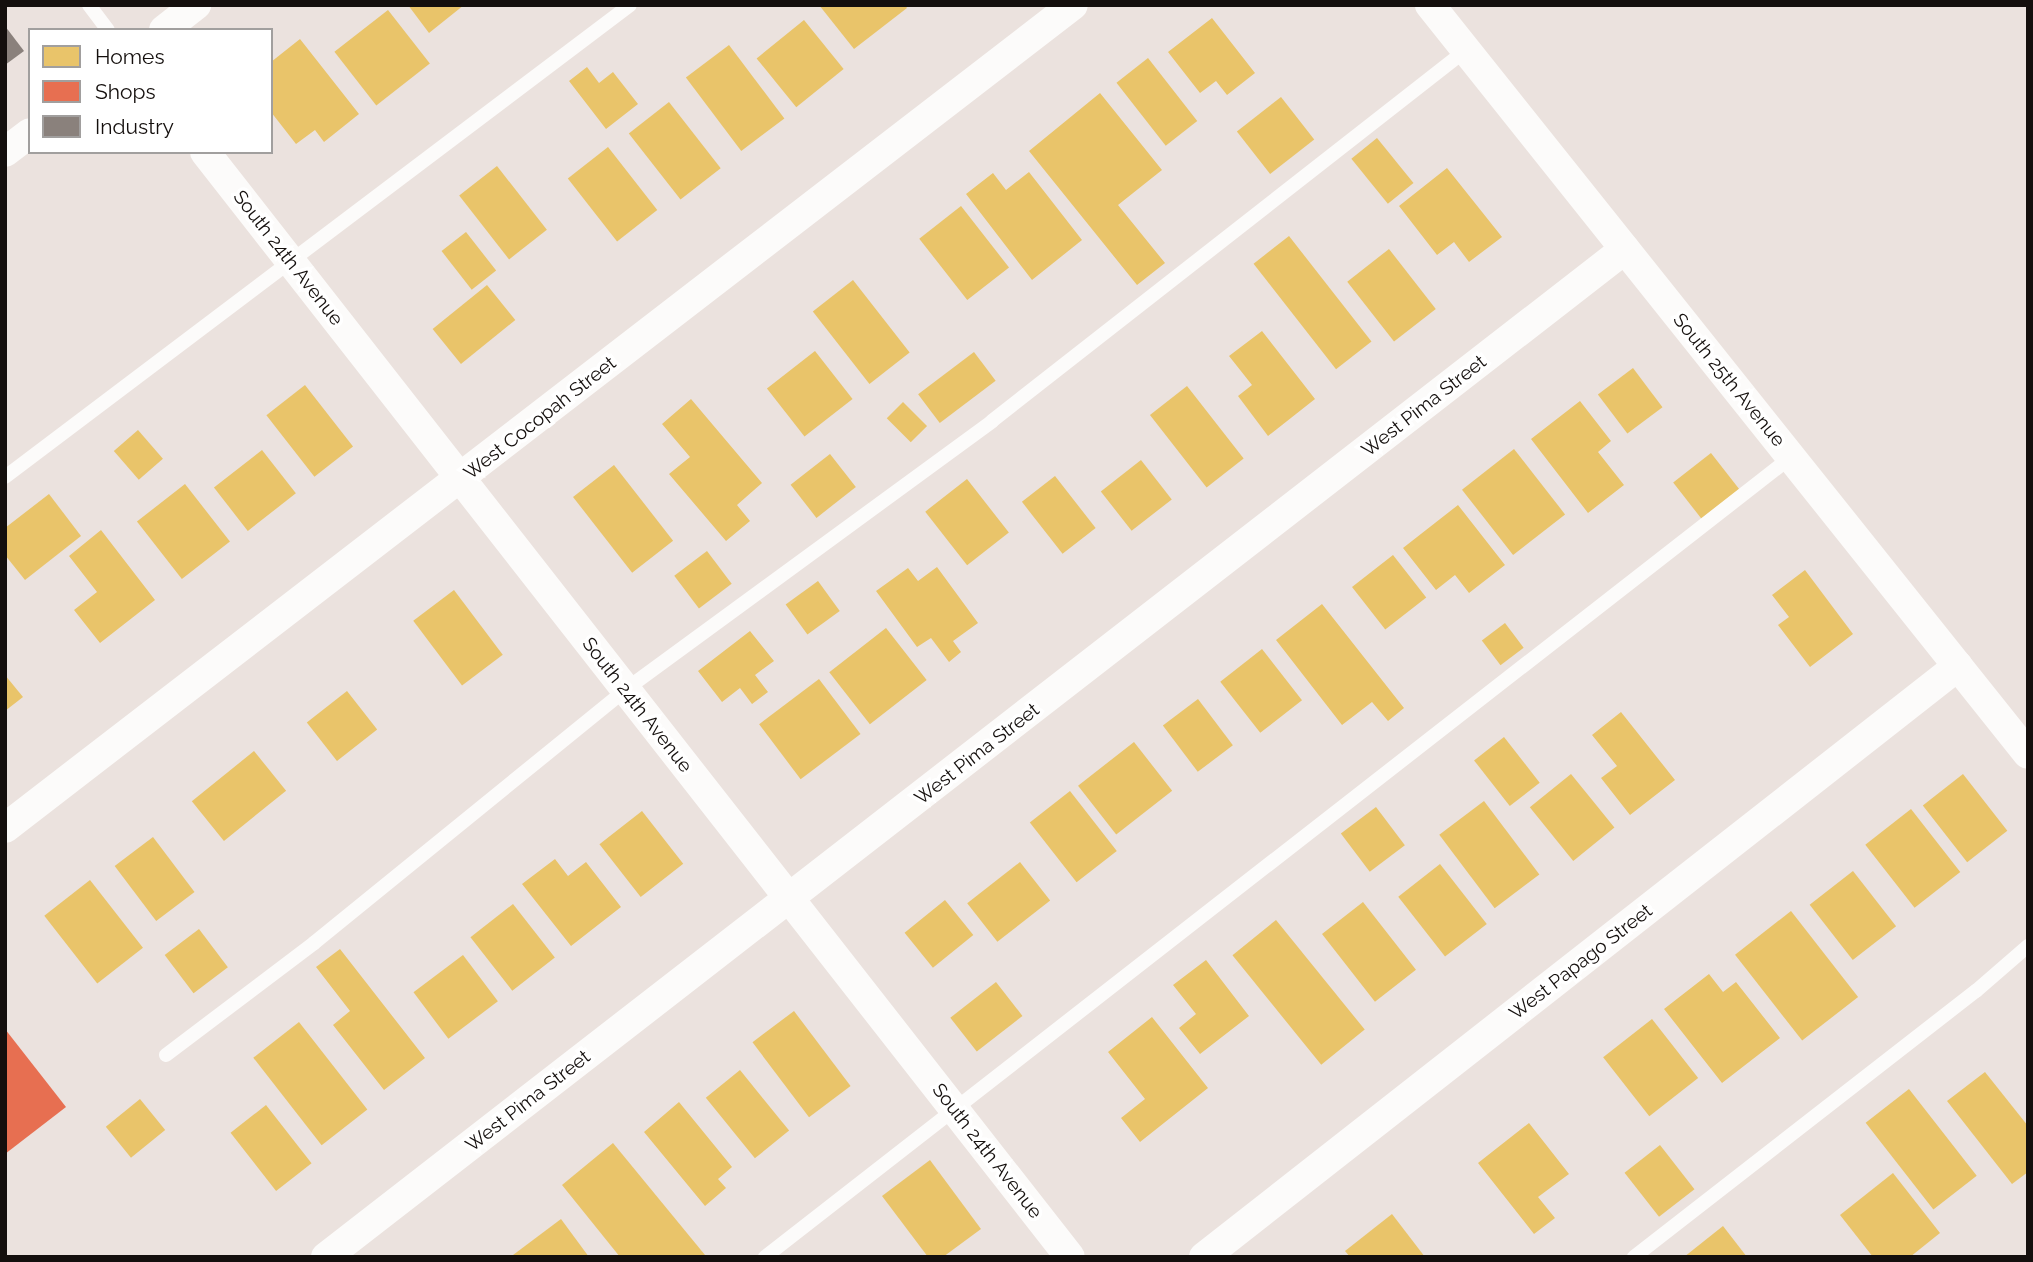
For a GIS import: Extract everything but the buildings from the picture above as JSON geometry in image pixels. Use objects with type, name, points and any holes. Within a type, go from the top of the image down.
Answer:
[{"type":"street","points":[[167,28],[196,5]]},
{"type":"street","name":"West Cocopah Street","points":[[5,828],[1073,5]]},
{"type":"street","name":"South 25th Avenue","points":[[1430,5],[2028,754]]},
{"type":"street","points":[[5,152],[28,135]]},
{"type":"street","name":"South 24th Avenue","points":[[207,154],[1070,1257]]},
{"type":"street","name":"West Pima Street","points":[[326,1257],[791,899],[1625,249]]},
{"type":"street","name":"West Papago Street","points":[[1204,1257],[1958,666]]},
{"type":"lane","points":[[89,5],[106,28]]},
{"type":"lane","points":[[5,477],[293,263],[630,5]]},
{"type":"lane","points":[[166,1055],[314,943],[625,690],[992,421],[1466,50]]},
{"type":"lane","points":[[765,1257],[956,1111],[1791,457]]},
{"type":"lane","points":[[1634,1257],[1976,991],[2028,946]]}]
